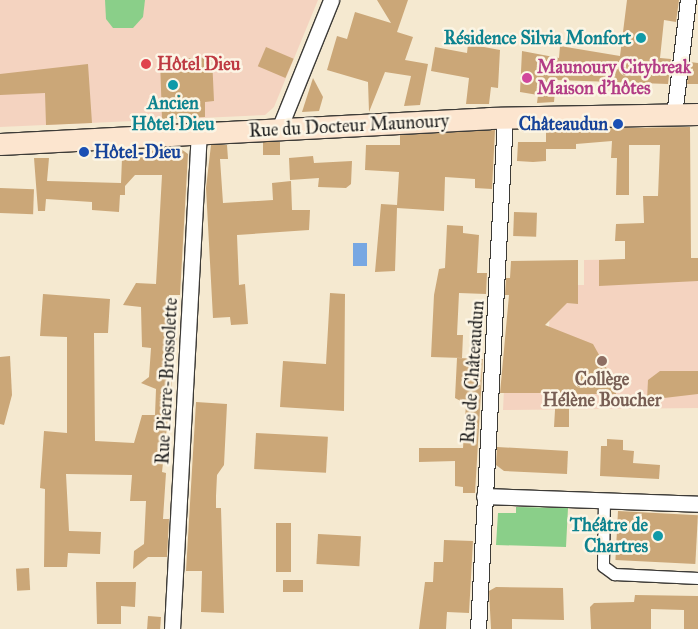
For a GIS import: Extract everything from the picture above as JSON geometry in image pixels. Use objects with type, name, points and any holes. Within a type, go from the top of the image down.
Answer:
[{"type":"main road","name":"Rue du Docteur Maunoury","points":[[0,144],[199,135],[505,117],[698,114]]},
{"type":"street","points":[[279,129],[331,0]]},
{"type":"street","points":[[674,114],[688,0]]},
{"type":"street","name":"Rue de Châteaudun","points":[[478,629],[505,117]]},
{"type":"street","name":"Rue Pierre-Brossolette","points":[[172,629],[199,135]]},
{"type":"street","points":[[484,496],[698,504]]},
{"type":"street","points":[[604,500],[603,566],[614,574],[698,578]]},
{"type":"shaded area","name":"Hôtel Dieu","points":[[0,0],[318,0],[274,107],[265,115],[0,127]]},
{"type":"shaded area","name":"Collège Hélène Boucher","points":[[698,258],[698,408],[503,410],[507,328],[549,327],[551,285],[584,285],[584,260]]},
{"type":"green space","points":[[105,0],[145,0],[143,17],[133,28],[113,28],[106,19]]},
{"type":"green space","points":[[516,507],[568,508],[566,547],[496,545],[498,513],[516,513]]},
{"type":"water","points":[[353,243],[367,243],[367,266],[353,266]]},
{"type":"building","points":[[377,0],[408,0],[397,32],[413,37],[405,60],[428,64],[420,105],[404,106],[411,76],[385,72],[369,112],[368,82],[327,70],[337,36],[347,39],[355,12],[391,23]]},
{"type":"building","points":[[627,0],[679,0],[676,22],[664,20],[660,58],[671,59],[668,84],[556,80],[554,102],[537,103],[538,95],[520,92],[522,51],[559,58],[560,46],[620,56]]},
{"type":"building","points":[[468,44],[500,50],[498,88],[491,87],[489,104],[466,104],[469,78],[431,71],[435,47],[467,53]]},
{"type":"building","points":[[266,47],[294,59],[285,78],[258,66]]},
{"type":"building","name":"Ancien Hôtel Dieu","points":[[212,57],[214,101],[205,102],[205,117],[162,119],[160,60]]},
{"type":"building","points":[[690,62],[698,63],[698,84],[687,84]]},
{"type":"building","points":[[88,64],[92,123],[46,125],[45,93],[0,95],[0,74]]},
{"type":"building","points":[[313,78],[323,97],[319,111],[302,112]]},
{"type":"building","points":[[690,127],[691,258],[698,258],[698,281],[599,286],[599,260],[625,259],[625,241],[615,241],[616,224],[644,223],[643,196],[658,196],[660,145],[629,145],[629,195],[616,195],[617,158],[611,158],[612,141],[576,144],[576,149],[546,149],[546,161],[533,162],[517,161],[518,142],[546,142],[546,129]]},
{"type":"building","points":[[495,130],[492,189],[475,188],[475,179],[445,177],[444,211],[397,208],[395,271],[375,272],[381,204],[397,205],[399,172],[365,170],[366,145],[400,145],[400,135]]},
{"type":"building","points":[[263,142],[280,142],[280,155],[263,155]]},
{"type":"building","points":[[211,145],[227,145],[228,159],[220,159],[223,203],[273,200],[272,183],[291,181],[292,210],[310,210],[309,230],[237,235],[239,285],[245,284],[248,324],[231,325],[230,317],[213,318],[206,188]]},
{"type":"building","points":[[181,149],[188,154],[180,295],[169,295],[168,336],[177,336],[162,472],[166,473],[163,519],[169,519],[167,557],[148,557],[133,569],[134,551],[144,544],[146,501],[130,501],[132,475],[66,474],[69,531],[101,532],[100,554],[68,553],[67,567],[44,567],[45,489],[40,488],[44,431],[67,433],[67,337],[40,336],[43,294],[110,299],[108,333],[94,333],[95,441],[134,443],[142,415],[155,415],[156,389],[141,383],[149,377],[151,348],[142,347],[141,307],[123,305],[136,283],[156,284],[162,175],[135,175],[125,186],[125,195],[120,195],[119,212],[92,210],[92,202],[46,199],[45,211],[38,211],[34,158],[49,158],[47,181],[121,183],[122,158],[131,158],[131,152]]},
{"type":"building","points":[[313,156],[314,163],[352,161],[351,184],[346,188],[318,187],[319,178],[290,180],[289,158]]},
{"type":"building","points":[[0,188],[34,189],[33,214],[0,213]]},
{"type":"building","points":[[514,212],[537,213],[536,237],[513,236]]},
{"type":"building","points":[[447,225],[463,226],[463,233],[479,235],[477,273],[487,273],[486,294],[459,293],[457,335],[463,335],[462,358],[431,357],[434,295],[439,269],[445,268]]},
{"type":"building","points":[[578,260],[578,304],[567,303],[545,325],[593,344],[612,378],[616,378],[616,394],[569,394],[569,427],[554,427],[556,393],[500,393],[509,295],[505,295],[506,278],[510,278],[511,261]]},
{"type":"building","points":[[330,293],[345,294],[344,411],[280,407],[283,361],[326,364]]},
{"type":"building","points":[[10,356],[12,395],[4,425],[0,424],[0,357]]},
{"type":"building","points":[[457,358],[483,359],[475,493],[463,493],[463,487],[455,486],[455,461],[419,462],[419,448],[463,448],[466,404],[455,398]]},
{"type":"building","points":[[660,371],[698,371],[698,394],[647,400],[648,380]]},
{"type":"building","points":[[196,402],[227,404],[224,465],[217,475],[216,496],[216,508],[221,508],[224,613],[201,612],[202,571],[186,571]]},
{"type":"building","points":[[256,433],[328,437],[326,473],[254,469]]},
{"type":"building","points":[[607,439],[623,440],[623,450],[634,451],[633,463],[660,465],[659,479],[600,476],[601,446],[607,446]]},
{"type":"building","points":[[497,447],[568,451],[567,474],[504,471],[496,465]]},
{"type":"building","name":"Théâtre de Chartres","points":[[618,511],[698,515],[695,564],[615,560]]},
{"type":"building","points":[[276,523],[291,523],[291,572],[276,572]]},
{"type":"building","points":[[318,534],[361,536],[359,566],[316,564]]},
{"type":"building","points":[[444,540],[473,541],[469,613],[447,612],[446,629],[419,629],[425,582],[433,582],[434,562],[443,562]]},
{"type":"building","points":[[29,568],[30,590],[17,591],[16,569]]},
{"type":"building","points":[[283,580],[303,580],[303,592],[283,592]]},
{"type":"building","points":[[96,582],[136,582],[135,607],[121,606],[121,624],[97,624]]},
{"type":"building","points":[[496,587],[563,588],[564,620],[512,619],[512,629],[491,629],[489,591]]},
{"type":"building","points":[[635,595],[698,596],[698,629],[684,629],[684,610],[651,609],[651,629],[591,629],[590,607],[594,603],[634,602]]},
{"type":"building","points":[[148,616],[161,617],[160,629],[147,629]]},
{"type":"place","name":"Résidence Silvia Monfort","points":[[641,38]]},
{"type":"place","name":"Hôtel Dieu","points":[[146,64]]},
{"type":"place","name":"Maunoury Citybreak Maison d'hôtes","points":[[527,78]]},
{"type":"place","name":"Ancien Hôtel Dieu","points":[[173,85]]},
{"type":"place","name":"Châteaudun","points":[[618,124]]},
{"type":"place","name":"Hôtel-Dieu","points":[[84,152]]},
{"type":"place","name":"Collège Hélène Boucher","points":[[602,361]]},
{"type":"place","name":"Théâtre de Chartres","points":[[658,536]]}]
